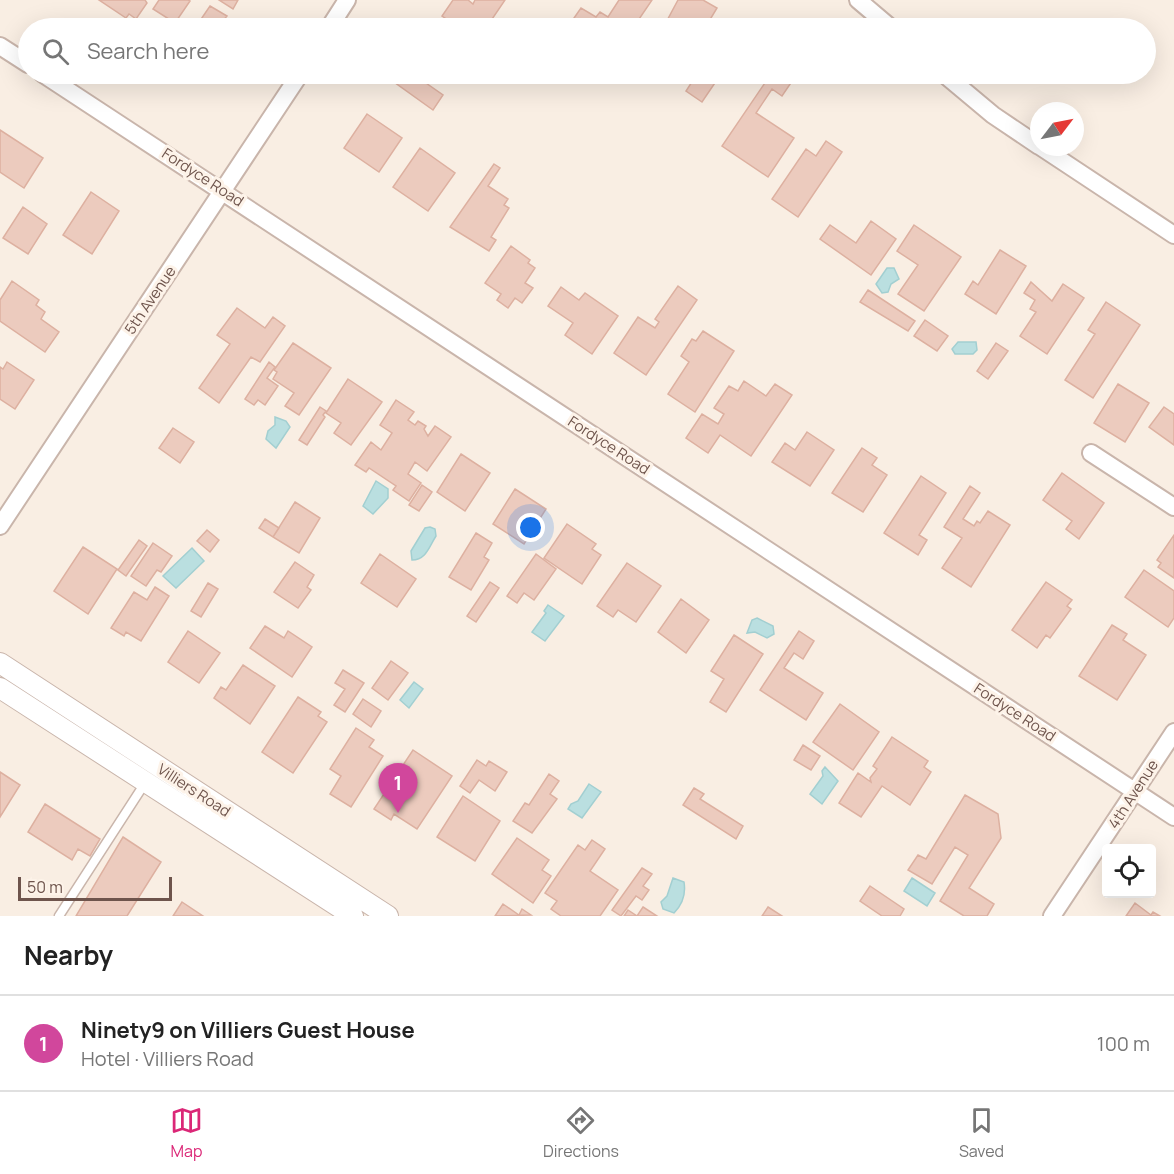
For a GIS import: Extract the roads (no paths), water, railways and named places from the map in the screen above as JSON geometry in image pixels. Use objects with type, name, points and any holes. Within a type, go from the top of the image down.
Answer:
[{"type":"street","points":[[335,18],[347,0]]},
{"type":"street","points":[[858,0],[879,18]]},
{"type":"street","points":[[0,46],[18,58]]},
{"type":"street","name":"Fordyce Road","points":[[58,84],[1174,817]]},
{"type":"street","name":"5th Avenue","points":[[0,525],[293,84]]},
{"type":"street","points":[[956,84],[993,115],[1030,139]]},
{"type":"street","points":[[1055,156],[1174,235]]},
{"type":"street","points":[[1091,453],[1174,507]]},
{"type":"street","name":"Villiers Road","points":[[0,663],[153,777],[353,916]]},
{"type":"street","name":"Villiers Road","points":[[0,688],[388,916]]},
{"type":"street","name":"4th Avenue","points":[[1052,916],[1174,732]]},
{"type":"lane","points":[[59,916],[153,777]]},
{"type":"water","points":[[887,268],[894,268],[899,279],[891,284],[888,292],[882,293],[876,284]]},
{"type":"water","points":[[958,342],[976,342],[977,350],[973,354],[955,354],[952,349]]},
{"type":"water","points":[[275,417],[286,421],[290,427],[276,448],[266,439],[268,431],[275,425]]},
{"type":"water","points":[[376,481],[388,489],[388,498],[373,514],[363,506]]},
{"type":"water","points":[[425,528],[435,529],[436,536],[421,558],[412,560],[411,551]]},
{"type":"water","points":[[192,548],[204,561],[176,588],[163,576]]},
{"type":"water","points":[[548,605],[564,616],[545,641],[532,632],[546,613],[544,611]]},
{"type":"water","points":[[757,618],[773,626],[774,634],[767,638],[755,632],[747,633],[752,620]]},
{"type":"water","points":[[414,682],[423,689],[409,708],[400,700]]},
{"type":"water","points":[[825,767],[838,781],[822,804],[810,794],[823,776],[822,771]]},
{"type":"water","points":[[589,784],[601,792],[582,818],[568,809],[571,804],[578,801]]},
{"type":"water","points":[[673,878],[684,882],[685,886],[682,902],[674,913],[663,909],[661,902],[667,896]]},
{"type":"water","points":[[912,878],[935,893],[927,906],[904,891]]},
{"type":"place","name":"Ninety9 on Villiers Guest House","points":[[398,813]]}]
